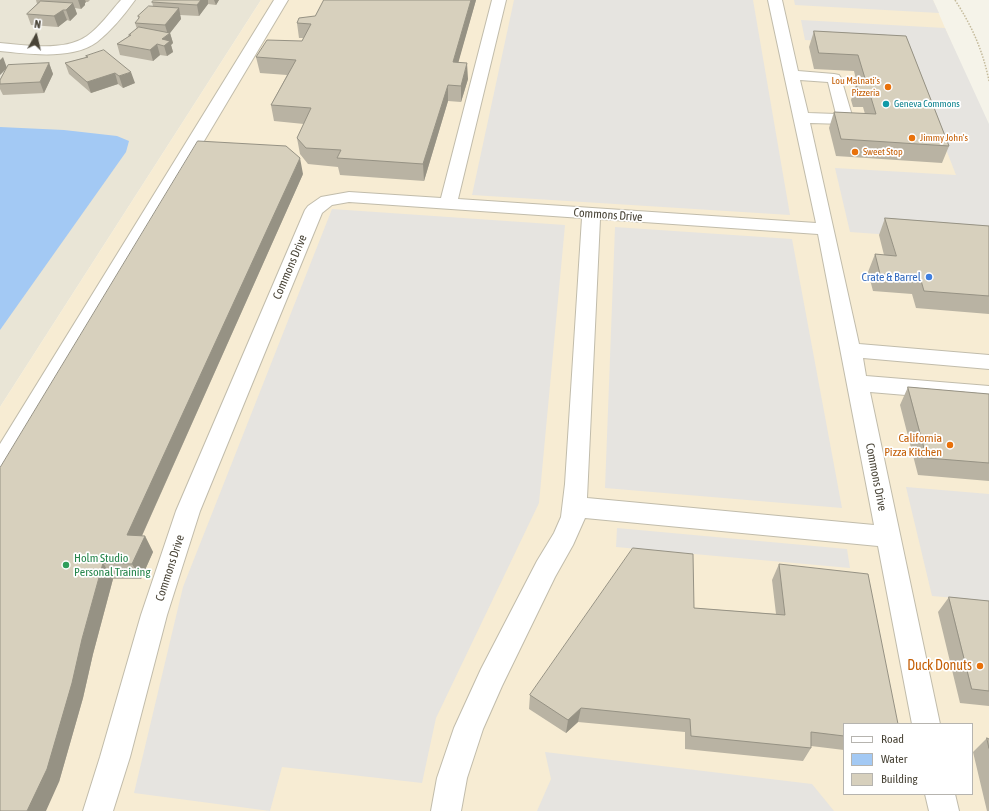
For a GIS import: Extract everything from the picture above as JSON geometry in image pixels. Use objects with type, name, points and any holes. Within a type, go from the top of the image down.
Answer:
[{"type":"street","points":[[0,47],[53,49],[84,43],[92,38],[128,0]]},
{"type":"street","points":[[0,464],[281,0]]},
{"type":"street","points":[[448,204],[499,0]]},
{"type":"street","name":"Commons Drive","points":[[775,0],[826,229],[926,723]]},
{"type":"street","points":[[792,75],[834,78],[845,120],[801,118]]},
{"type":"street","name":"Commons Drive","points":[[98,811],[116,753],[154,615],[188,511],[314,210],[326,201],[348,197],[826,229]]},
{"type":"street","points":[[446,811],[452,778],[469,728],[491,678],[546,568],[564,538],[573,517],[577,484],[591,214]]},
{"type":"street","points":[[850,350],[989,362]]},
{"type":"street","points":[[857,383],[989,394]]},
{"type":"street","points":[[574,507],[888,537]]},
{"type":"street","points":[[940,795],[944,811]]},
{"type":"path","points":[[955,0],[977,36],[985,58],[989,81]]},
{"type":"shaded area","points":[[0,0],[261,0],[0,407]]},
{"type":"shaded area","name":"Geneva Commons","points":[[261,0],[933,0],[989,130],[989,811],[0,811],[0,407]]},
{"type":"shaded area","points":[[514,0],[753,0],[790,215],[472,195]]},
{"type":"shaded area","points":[[794,0],[933,0],[939,13],[795,5]]},
{"type":"shaded area","points":[[801,20],[945,28],[989,124],[989,242],[850,232],[835,168],[956,175],[906,46],[805,40]]},
{"type":"shaded area","points":[[332,209],[565,225],[539,503],[436,718],[422,783],[282,767],[270,811],[134,793],[183,587]]},
{"type":"shaded area","points":[[615,227],[792,239],[842,508],[605,488]]},
{"type":"shaded area","points":[[906,487],[989,494],[989,601],[932,596]]},
{"type":"shaded area","points":[[617,528],[847,549],[850,568],[616,547]]},
{"type":"shaded area","points":[[545,752],[812,784],[834,811],[537,811],[551,779]]},
{"type":"water","points":[[0,127],[64,130],[117,136],[129,141],[126,152],[0,330]]},
{"type":"building","points":[[154,0],[201,0],[197,5],[152,2]]},
{"type":"building","points":[[324,0],[471,0],[453,62],[467,63],[461,86],[448,85],[423,164],[337,158],[341,150],[306,148],[297,138],[311,108],[271,105],[296,60],[256,57],[267,40],[302,41],[311,24],[297,23],[299,18],[315,16]]},
{"type":"building","points":[[41,1],[73,3],[66,10],[63,10],[54,16],[27,14]]},
{"type":"building","points":[[149,6],[179,8],[165,25],[135,23],[139,18],[138,16]]},
{"type":"building","points":[[139,27],[170,33],[162,39],[170,41],[164,46],[157,44],[150,50],[117,44],[131,35],[129,35]]},
{"type":"building","name":"Geneva Commons","points":[[814,31],[906,36],[949,146],[841,139],[834,112],[876,114],[869,91],[858,91],[856,84],[867,85],[858,55],[819,53]]},
{"type":"building","points":[[104,50],[131,72],[119,76],[115,73],[87,82],[65,63],[88,57],[86,56]]},
{"type":"building","points":[[49,63],[40,82],[0,84],[0,80],[8,65]]},
{"type":"building","points":[[198,141],[286,146],[300,158],[127,535],[145,536],[132,564],[103,563],[82,639],[72,683],[47,769],[27,811],[0,811],[0,468]]},
{"type":"building","name":"Crate & Barrel","points":[[885,218],[989,226],[989,296],[924,291],[920,277],[880,274],[875,254],[896,256]]},
{"type":"building","name":"California Pizza Kitchen","points":[[908,387],[989,394],[989,463],[927,458]]},
{"type":"building","points":[[633,548],[693,554],[694,608],[785,615],[779,564],[868,574],[898,723],[843,723],[843,736],[811,732],[811,748],[691,736],[690,719],[581,708],[568,720],[530,695]]},
{"type":"building","points":[[949,597],[989,601],[989,691],[972,689]]},
{"type":"place","name":"Lou Malnati's Pizzeria","points":[[888,87]]},
{"type":"place","name":"Geneva Commons","points":[[886,104]]},
{"type":"place","name":"Jimmy John's","points":[[912,138]]},
{"type":"place","name":"Sweet Stop","points":[[855,152]]},
{"type":"place","name":"Crate & Barrel","points":[[929,277]]},
{"type":"place","name":"California Pizza Kitchen","points":[[950,445]]},
{"type":"place","name":"Holm Studio Personal Training","points":[[66,565]]},
{"type":"place","name":"Duck Donuts","points":[[980,666]]}]
